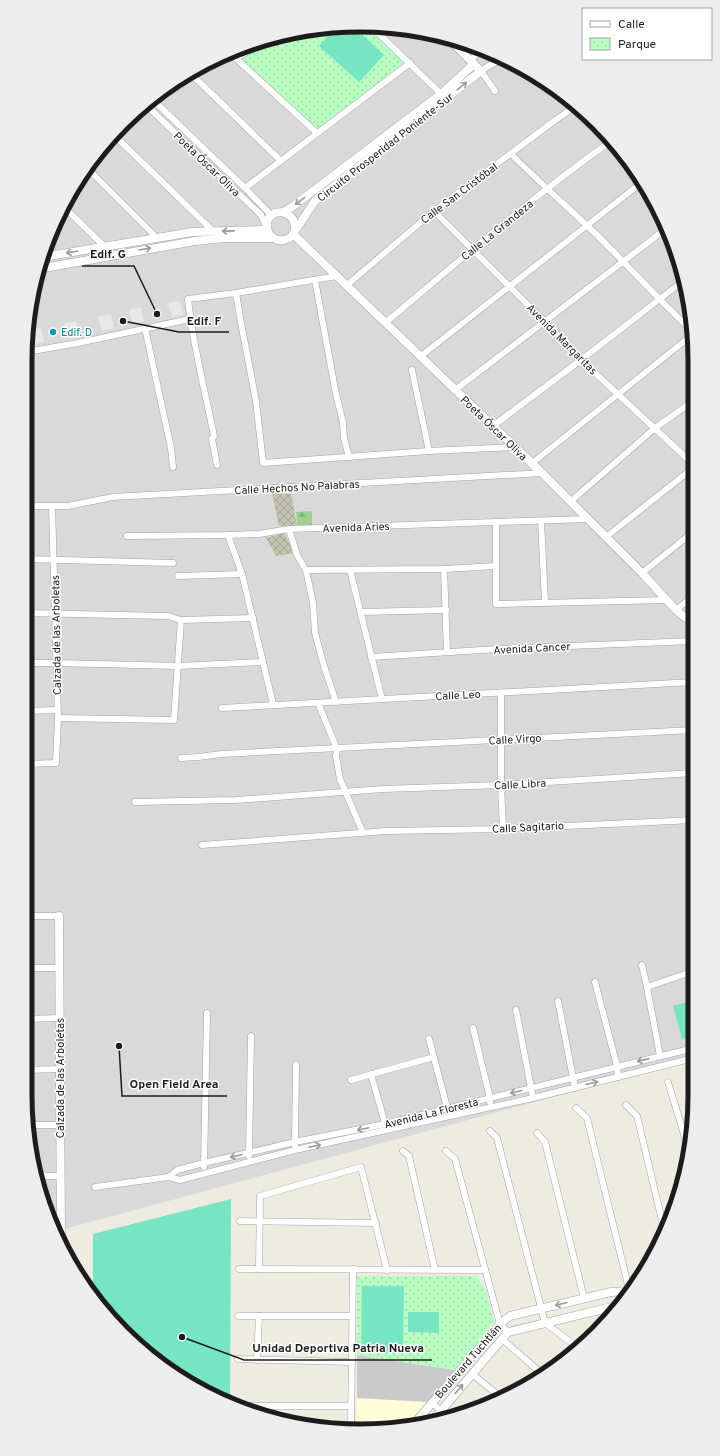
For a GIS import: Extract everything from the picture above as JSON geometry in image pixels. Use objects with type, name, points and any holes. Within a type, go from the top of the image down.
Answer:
[{"type":"street","points":[[378,33],[441,94]]},
{"type":"street","points":[[457,47],[482,71],[495,91]]},
{"type":"street","points":[[237,59],[247,52]]},
{"type":"street","points":[[473,62],[476,53]]},
{"type":"street","points":[[234,57],[317,133]]},
{"type":"street","name":"Circuito Prosperidad Poniente-Sur","points":[[283,212],[292,207],[441,94],[473,62]]},
{"type":"street","points":[[482,71],[496,62]]},
{"type":"street","points":[[245,188],[410,63]]},
{"type":"street","name":"Circuito Prosperidad Poniente-Sur","points":[[294,231],[315,201],[482,71]]},
{"type":"street","points":[[194,77],[280,160]]},
{"type":"street","name":"Poeta Óscar Oliva","points":[[156,103],[271,215]]},
{"type":"street","name":"Poeta Óscar Oliva","points":[[150,108],[261,215],[267,228]]},
{"type":"street","name":"Calle San Cristóbal","points":[[347,285],[434,211],[571,109]]},
{"type":"street","points":[[118,139],[213,231]]},
{"type":"street","name":"Calle La Grandeza","points":[[385,322],[472,250],[582,162],[607,144]]},
{"type":"street","points":[[511,154],[624,262],[686,325]]},
{"type":"street","points":[[91,172],[156,237]]},
{"type":"street","points":[[421,356],[638,186]]},
{"type":"street","points":[[68,211],[104,246]]},
{"type":"street","name":"Avenida Margaritas","points":[[434,211],[582,360],[688,459]]},
{"type":"street","points":[[45,268],[194,241],[225,238],[272,238],[282,241],[286,240],[294,231],[294,220],[291,216],[283,212],[278,212],[271,215],[267,228],[272,238]]},
{"type":"street","points":[[50,254],[193,232],[267,228]]},
{"type":"street","name":"Poeta Óscar Oliva","points":[[294,231],[337,276],[542,473],[586,519],[642,573],[676,610],[688,620]]},
{"type":"street","points":[[455,390],[662,232]]},
{"type":"street","points":[[217,465],[212,439],[214,436],[190,319],[188,299],[236,293],[337,276]]},
{"type":"street","points":[[315,280],[335,390],[343,423],[344,438],[349,457]]},
{"type":"street","points":[[493,426],[582,360],[679,284]]},
{"type":"street","points":[[236,293],[256,400],[263,463],[429,451],[514,447]]},
{"type":"street","points":[[32,351],[78,343],[190,319]]},
{"type":"street","points":[[145,328],[171,448],[173,466]]},
{"type":"street","points":[[531,464],[687,340]]},
{"type":"street","points":[[412,370],[429,451]]},
{"type":"street","points":[[570,502],[655,428],[688,405]]},
{"type":"street","points":[[606,537],[688,472]]},
{"type":"street","name":"Calle Hechos No Palabras","points":[[32,506],[68,506],[113,497],[542,473]]},
{"type":"street","name":"Calzada de las Arboletas","points":[[32,764],[56,763],[58,718],[52,506]]},
{"type":"street","name":"Avenida Aries","points":[[127,536],[259,534],[289,529],[586,519]]},
{"type":"street","points":[[541,521],[545,602]]},
{"type":"street","points":[[496,523],[496,604],[667,600]]},
{"type":"street","points":[[289,529],[297,555],[306,570],[313,603],[315,633],[336,702]]},
{"type":"street","points":[[228,535],[242,574],[273,704]]},
{"type":"street","points":[[642,573],[688,536]]},
{"type":"street","points":[[32,559],[173,563]]},
{"type":"street","points":[[306,570],[444,569],[496,566]]},
{"type":"street","points":[[444,569],[447,652]]},
{"type":"street","points":[[350,570],[382,699]]},
{"type":"street","points":[[178,576],[242,574]]},
{"type":"street","points":[[676,610],[688,600]]},
{"type":"street","points":[[361,612],[446,610]]},
{"type":"street","points":[[32,613],[168,616],[181,620],[253,618]]},
{"type":"street","points":[[58,718],[174,720],[181,620]]},
{"type":"street","name":"Avenida Cancer","points":[[371,657],[447,652],[688,641]]},
{"type":"street","points":[[32,663],[178,666],[263,662]]},
{"type":"street","name":"Calle Leo","points":[[222,708],[688,682]]},
{"type":"street","points":[[501,693],[501,785],[503,829]]},
{"type":"street","points":[[318,703],[337,749],[340,779],[347,792],[363,833]]},
{"type":"street","points":[[32,711],[57,710]]},
{"type":"street","name":"Calle Virgo","points":[[181,758],[222,754],[688,730]]},
{"type":"street","name":"Calle Libra","points":[[135,802],[236,800],[383,789],[501,785],[688,773]]},
{"type":"street","name":"Calle Sagitario","points":[[202,845],[386,831],[503,829],[688,820]]},
{"type":"street","points":[[32,916],[59,916]]},
{"type":"street","name":"Calzada de las Arboletas","points":[[59,916],[61,1125],[59,1226]]},
{"type":"street","points":[[642,965],[660,1056]]},
{"type":"street","points":[[32,968],[59,968]]},
{"type":"street","points":[[647,987],[688,973]]},
{"type":"street","points":[[595,982],[617,1066],[618,1077]]},
{"type":"street","points":[[558,1001],[575,1088]]},
{"type":"street","points":[[516,1010],[533,1098]]},
{"type":"street","points":[[204,1173],[206,1013]]},
{"type":"street","points":[[32,1019],[60,1018]]},
{"type":"street","points":[[473,1028],[490,1098],[490,1108]]},
{"type":"street","points":[[249,1161],[251,1036]]},
{"type":"street","points":[[429,1039],[448,1108],[448,1117]]},
{"type":"street","name":"Avenida La Floresta","points":[[95,1187],[169,1177],[180,1180],[249,1161],[337,1142],[448,1108],[688,1049]]},
{"type":"street","points":[[351,1080],[434,1057]]},
{"type":"street","name":"Avenida La Floresta","points":[[169,1177],[177,1170],[249,1152],[336,1134],[448,1117],[575,1088],[688,1060]]},
{"type":"street","points":[[295,1150],[296,1064]]},
{"type":"street","points":[[32,1070],[60,1069]]},
{"type":"street","points":[[371,1074],[386,1127]]},
{"type":"street","points":[[668,1082],[685,1138]]},
{"type":"street","points":[[626,1105],[637,1116],[663,1223]]},
{"type":"street","points":[[576,1108],[587,1118],[628,1285]]},
{"type":"street","points":[[34,1125],[61,1125]]},
{"type":"street","points":[[490,1131],[496,1138],[545,1323],[574,1345]]},
{"type":"street","points":[[537,1133],[545,1142],[584,1298]]},
{"type":"street","points":[[336,1134],[337,1142]]},
{"type":"street","points":[[403,1151],[409,1156],[435,1270]]},
{"type":"street","points":[[446,1151],[456,1160],[500,1324],[508,1332]]},
{"type":"street","points":[[259,1269],[260,1196],[361,1167],[387,1270]]},
{"type":"street","points":[[42,1176],[61,1176]]},
{"type":"street","points":[[240,1222],[376,1223]]},
{"type":"street","points":[[239,1269],[485,1270]]},
{"type":"street","points":[[351,1424],[353,1269]]},
{"type":"street","name":"Boulevard Tuchtlán","points":[[418,1419],[500,1324],[510,1316],[611,1292],[623,1291]]},
{"type":"street","name":"Boulevard Tuchtlán","points":[[444,1413],[472,1374],[508,1332],[611,1307]]},
{"type":"street","points":[[602,1308],[607,1312]]},
{"type":"street","points":[[238,1316],[352,1316]]},
{"type":"street","points":[[257,1360],[259,1316]]},
{"type":"street","points":[[502,1339],[539,1371]]},
{"type":"street","points":[[238,1360],[352,1362]]},
{"type":"street","points":[[472,1374],[497,1394]]},
{"type":"street","points":[[432,1403],[444,1413]]},
{"type":"street","points":[[252,1406],[351,1406]]},
{"type":"shaded area","points":[[360,32],[403,35],[424,38],[465,49],[505,66],[542,87],[576,113],[607,144],[633,178],[654,215],[671,255],[682,296],[688,360],[688,1061],[61,1230],[49,1201],[38,1160],[32,1096],[32,360],[38,296],[49,255],[57,234],[76,196],[87,178],[113,144],[144,113],[160,100],[178,87],[215,66],[234,57],[275,43],[296,38],[339,33]]},
{"type":"shaded area","points":[[180,301],[183,315],[172,317],[168,303]]},
{"type":"shaded area","points":[[141,307],[144,321],[133,324],[129,310]]},
{"type":"shaded area","points":[[111,314],[114,328],[102,331],[98,317]]},
{"type":"shaded area","points":[[76,321],[79,335],[68,337],[64,323]]},
{"type":"shaded area","points":[[41,328],[44,342],[33,344],[34,329]]},
{"type":"shaded area","points":[[272,493],[291,494],[297,526],[279,526]]},
{"type":"shaded area","points":[[284,533],[294,553],[276,556],[266,538]]},
{"type":"shaded area","points":[[357,1355],[455,1370],[427,1402],[357,1398]]},
{"type":"shaded area","points":[[357,1398],[427,1402],[412,1420],[356,1424]]},
{"type":"green space","points":[[359,32],[384,55],[359,82],[319,46],[330,34]]},
{"type":"green space","points":[[360,32],[375,33],[406,63],[317,129],[241,60],[243,57],[268,45],[296,38]]},
{"type":"green space","points":[[312,511],[312,525],[297,525],[296,512]]},
{"type":"green space","points":[[688,1002],[688,1038],[682,1039],[673,1006]]},
{"type":"green space","points":[[231,1199],[230,1397],[196,1380],[160,1356],[144,1343],[113,1312],[93,1286],[93,1234]]},
{"type":"green space","points":[[357,1276],[476,1276],[485,1288],[494,1322],[455,1370],[357,1355]]},
{"type":"green space","points":[[362,1286],[404,1286],[403,1353],[361,1353]]},
{"type":"green space","points":[[408,1312],[439,1312],[439,1333],[408,1332]]},
{"type":"place","name":"Edif. G","points":[[157,314]]},
{"type":"place","name":"Edif. F","points":[[123,321]]},
{"type":"place","name":"Edif. D","points":[[53,332]]},
{"type":"place","name":"Open Field Area","points":[[119,1046]]},
{"type":"place","name":"Unidad Deportiva Patria Nueva","points":[[182,1337]]}]
